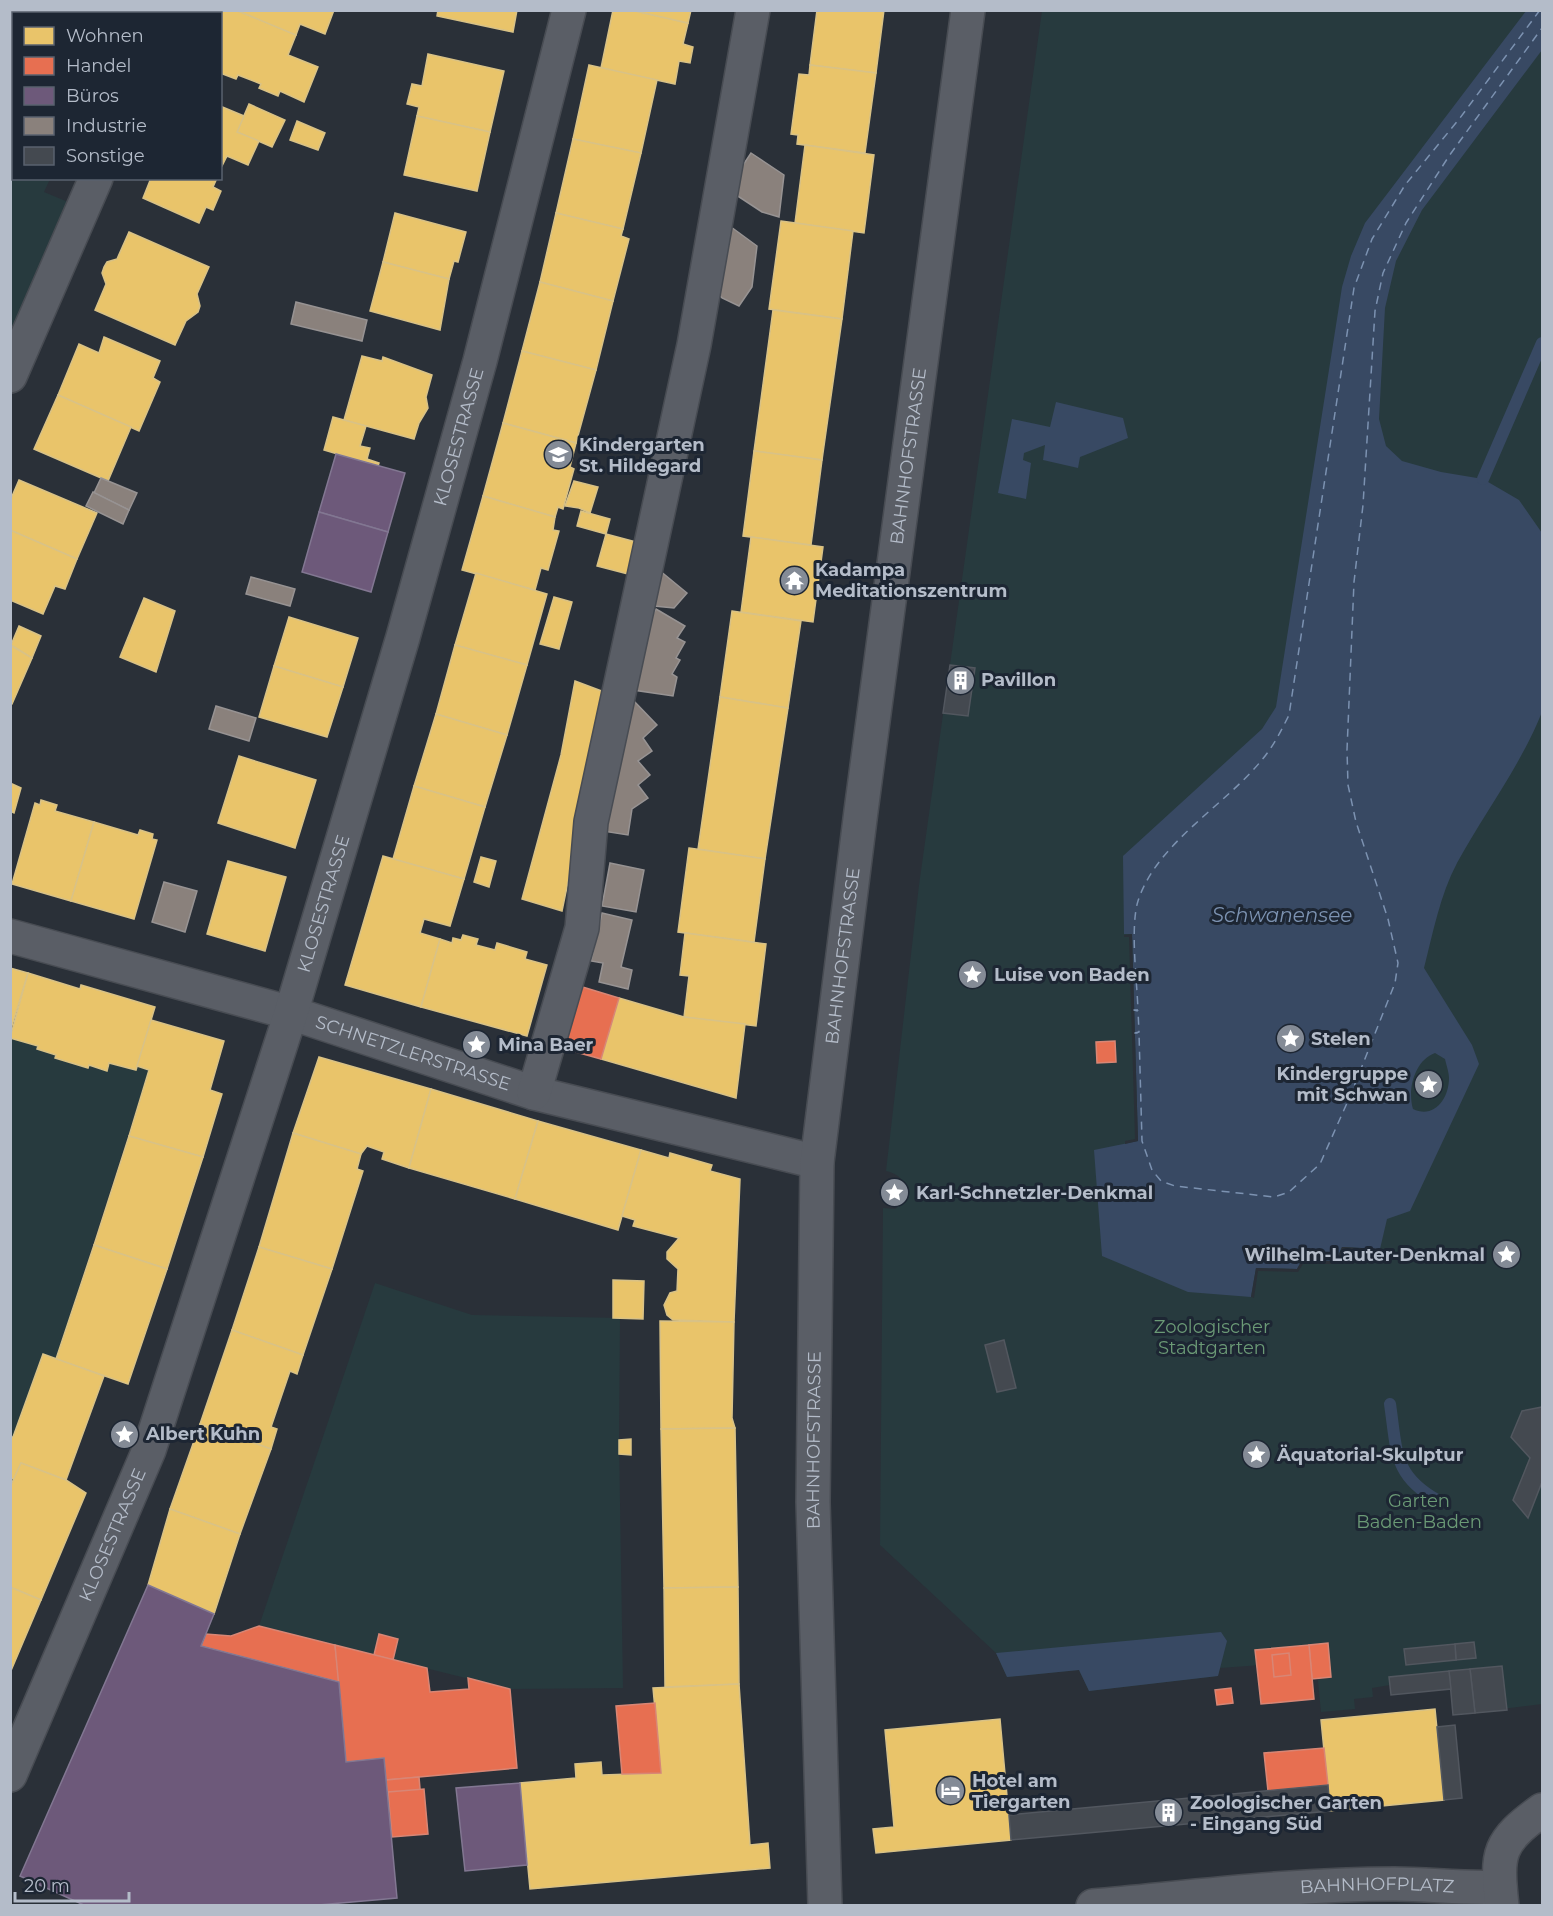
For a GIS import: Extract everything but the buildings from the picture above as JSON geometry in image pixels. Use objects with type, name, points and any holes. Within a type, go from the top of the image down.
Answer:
[{"type":"street","name":"KLOSESTRASSE","points":[[10,1775],[149,1450],[291,1013],[403,637],[477,372],[568,10]]},
{"type":"street","points":[[534,1093],[582,928],[591,822],[694,345],[753,10]]},
{"type":"street","name":"BAHNHOFSTRASSE","points":[[825,1905],[813,1502],[817,1162],[862,799],[968,10]]},
{"type":"street","points":[[10,376],[95,180]]},
{"type":"street","name":"SCHNETZLERSTRASSE","points":[[10,936],[291,1013],[534,1093],[817,1162]]},
{"type":"street","points":[[1501,1896],[1500,1855],[1514,1830],[1542,1810]]},
{"type":"street","name":"BAHNHOFPLATZ","points":[[1093,1905],[1261,1891],[1396,1884],[1470,1889],[1501,1896]]},
{"type":"green space","points":[[10,11],[124,11],[12,12],[12,180],[50,180],[44,192],[68,202],[10,342]]},
{"type":"green space","name":"Zoologischer Stadtgarten","points":[[1042,11],[1542,11],[1542,1704],[1453,1715],[1449,1671],[1390,1677],[1390,1685],[1372,1688],[1373,1697],[1354,1699],[1355,1709],[1321,1712],[1316,1661],[1220,1668],[1218,1676],[1089,1691],[1079,1670],[1007,1677],[996,1653],[880,1545],[883,1208],[895,1209],[904,1202],[905,1191],[900,1178],[886,1171],[919,885]]},
{"type":"green space","points":[[10,1038],[38,1046],[37,1049],[56,1055],[55,1058],[88,1068],[89,1065],[107,1070],[109,1063],[136,1070],[137,1066],[149,1070],[56,1359],[43,1354],[13,1437],[10,1437]]},
{"type":"green space","points":[[375,1283],[472,1315],[620,1318],[619,1440],[623,1688],[510,1689],[393,1660],[398,1639],[379,1634],[374,1655],[259,1626]]},
{"type":"water","name":"Schwanensee","points":[[1526,11],[1542,11],[1542,50],[1422,210],[1396,261],[1385,308],[1379,419],[1386,446],[1402,461],[1441,472],[1483,479],[1519,500],[1542,533],[1542,712],[1524,751],[1451,875],[1424,968],[1472,1045],[1479,1064],[1410,1211],[1387,1219],[1380,1249],[1342,1247],[1336,1261],[1302,1260],[1297,1269],[1256,1268],[1251,1297],[1188,1292],[1102,1256],[1094,1150],[1138,1141],[1132,934],[1124,934],[1123,856],[1262,729],[1276,707],[1342,287],[1351,256],[1365,223]],"holes":[[[1435,1053],[1445,1059],[1449,1078],[1443,1100],[1434,1109],[1427,1111],[1413,1109],[1412,1084],[1422,1062]]]},
{"type":"water","points":[[1056,402],[1123,418],[1128,438],[1080,457],[1078,468],[1043,460],[1045,445],[1024,453],[1023,460],[1031,463],[1026,499],[998,493],[1012,419],[1050,427]]},
{"type":"water","points":[[1221,1632],[1227,1641],[1218,1676],[1089,1691],[1079,1670],[1007,1677],[996,1653]]},
{"type":"pier","points":[[1132,934],[1138,1141],[1125,1144],[1125,1141],[1135,1139],[1129,937],[1124,937],[1124,935]]},
{"type":"pier","points":[[1342,1247],[1380,1249],[1379,1252],[1344,1250],[1338,1264],[1303,1264],[1298,1272],[1258,1271],[1254,1298],[1251,1297],[1256,1268],[1297,1269],[1302,1260],[1336,1261]]},
{"type":"waterway","points":[[1483,479],[1542,343]]},
{"type":"waterway","points":[[1390,1404],[1396,1449],[1405,1472],[1424,1492],[1439,1501]]},
{"type":"ferry route","points":[[1540,10],[1460,118],[1405,185],[1372,239],[1354,288],[1289,715],[1273,745],[1246,778],[1192,826],[1160,861],[1147,880],[1138,901],[1134,925],[1138,1010],[1134,1010],[1138,1011],[1139,1032],[1135,1033],[1139,1033],[1142,1141],[1152,1170],[1161,1181],[1175,1186],[1274,1197],[1289,1192],[1320,1164],[1351,1094],[1395,983],[1398,963],[1388,919],[1356,822],[1348,785],[1347,750],[1354,582],[1363,505],[1375,311],[1383,273],[1406,223],[1449,156],[1542,28]]},
{"type":"place","name":"Kindergarten St. Hildegard","points":[[558,455]]},
{"type":"place","name":"Kadampa Meditationszentrum","points":[[794,580]]},
{"type":"place","name":"Pavillon","points":[[960,680]]},
{"type":"place","name":"Luise von Baden","points":[[973,975]]},
{"type":"place","name":"Stelen","points":[[1290,1039]]},
{"type":"place","name":"Mina Baer","points":[[477,1045]]},
{"type":"place","name":"Kindergruppe mit Schwan","points":[[1429,1084]]},
{"type":"place","name":"Karl-Schnetzler-Denkmal","points":[[895,1193]]},
{"type":"place","name":"Wilhelm-Lauter-Denkmal","points":[[1506,1255]]},
{"type":"place","name":"Albert Kuhn","points":[[125,1434]]},
{"type":"place","name":"Äquatorial-Skulptur","points":[[1256,1455]]},
{"type":"place","name":"Hotel am Tiergarten","points":[[951,1791]]},
{"type":"place","name":"Zoologischer Garten - Eingang Süd","points":[[1169,1813]]},
{"type":"park label","name":"Garten Baden-Baden","points":[[1419,1511]]}]
